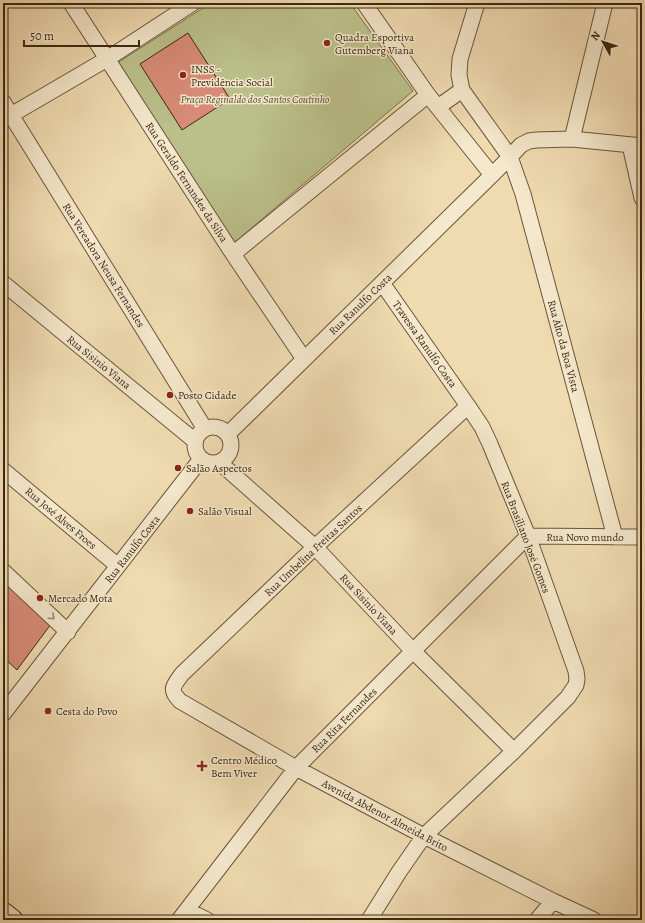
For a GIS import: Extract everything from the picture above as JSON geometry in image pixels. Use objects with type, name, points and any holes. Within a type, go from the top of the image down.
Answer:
[{"type":"main road","points":[[3,913],[12,920]]},
{"type":"street","name":"Rua Geraldo Fernandes da Silva","points":[[71,3],[233,254],[304,359]]},
{"type":"street","points":[[7,108],[107,59],[193,3]]},
{"type":"street","points":[[364,3],[428,95],[492,174]]},
{"type":"street","points":[[438,107],[462,90],[459,75],[460,59],[477,3]]},
{"type":"street","points":[[572,139],[605,3]]},
{"type":"street","name":"Rua Alto da Boa Vista","points":[[462,90],[510,156],[523,194],[615,537]]},
{"type":"street","points":[[233,254],[428,95]]},
{"type":"street","name":"Rua Vereadora Neusa Fernandes","points":[[7,108],[200,435]]},
{"type":"street","name":"Rua Ranulfo Costa","points":[[228,434],[521,145],[529,141],[536,140],[572,139],[636,146]]},
{"type":"street","points":[[636,146],[642,198]]},
{"type":"street","name":"Travessa Ranulfo Costa","points":[[382,283],[468,406]]},
{"type":"street","name":"Rua Sisinio Viana","points":[[3,284],[200,435]]},
{"type":"street","name":"Rua Brasiliano José Gomes","points":[[468,406],[482,427],[490,444],[528,536],[576,671],[576,685],[568,697],[514,752]]},
{"type":"street","name":"Rua Umbelina Freitas Santos","points":[[180,701],[174,695],[173,689],[182,674],[315,547],[468,406]]},
{"type":"street","points":[[210,427],[220,428],[228,434],[231,442],[227,457],[219,462],[209,463],[201,459],[195,445],[200,435],[210,427]]},
{"type":"street","name":"Rua Ranulfo Costa","points":[[3,714],[201,459]]},
{"type":"street","name":"Rua Sisinio Viana","points":[[219,462],[315,547],[413,651],[514,752]]},
{"type":"street","name":"Rua José Alves Froes","points":[[3,470],[118,566]]},
{"type":"street","name":"Rua Novo mundo","points":[[528,536],[642,537]]},
{"type":"street","name":"Rua Rita Fernandes","points":[[183,915],[296,768],[528,536]]},
{"type":"street","points":[[3,571],[68,632]]},
{"type":"street","name":"Avenida Abdenor Almeida Brito","points":[[180,701],[296,768],[424,836],[552,901],[594,920]]},
{"type":"street","points":[[369,920],[424,836],[514,752]]},
{"type":"street","points":[[537,920],[552,901]]},
{"type":"street","points":[[183,915],[207,920]]},
{"type":"green space","name":"Praça Reginaldo dos Santos Coutinho","points":[[211,3],[350,3],[413,91],[234,243],[117,63]]},
{"type":"building","points":[[188,33],[230,99],[182,130],[140,64]]},
{"type":"building","points":[[3,577],[51,624],[17,670],[3,657]]},
{"type":"building","points":[[3,669],[8,674],[3,680]]},
{"type":"place","name":"Quadra Esportiva Gutemberg Viana","points":[[327,43]]},
{"type":"place","name":"INSS - Previdência Social","points":[[183,75]]},
{"type":"place","name":"Posto Cidade","points":[[170,395]]},
{"type":"place","name":"Salão Aspectos","points":[[178,468]]},
{"type":"place","name":"Salão Visual","points":[[190,511]]},
{"type":"place","name":"Mercado Mota","points":[[40,598]]},
{"type":"place","name":"Cesta do Povo","points":[[48,711]]},
{"type":"place","name":"Centro Médico Bem Viver","points":[[202,766]]}]
